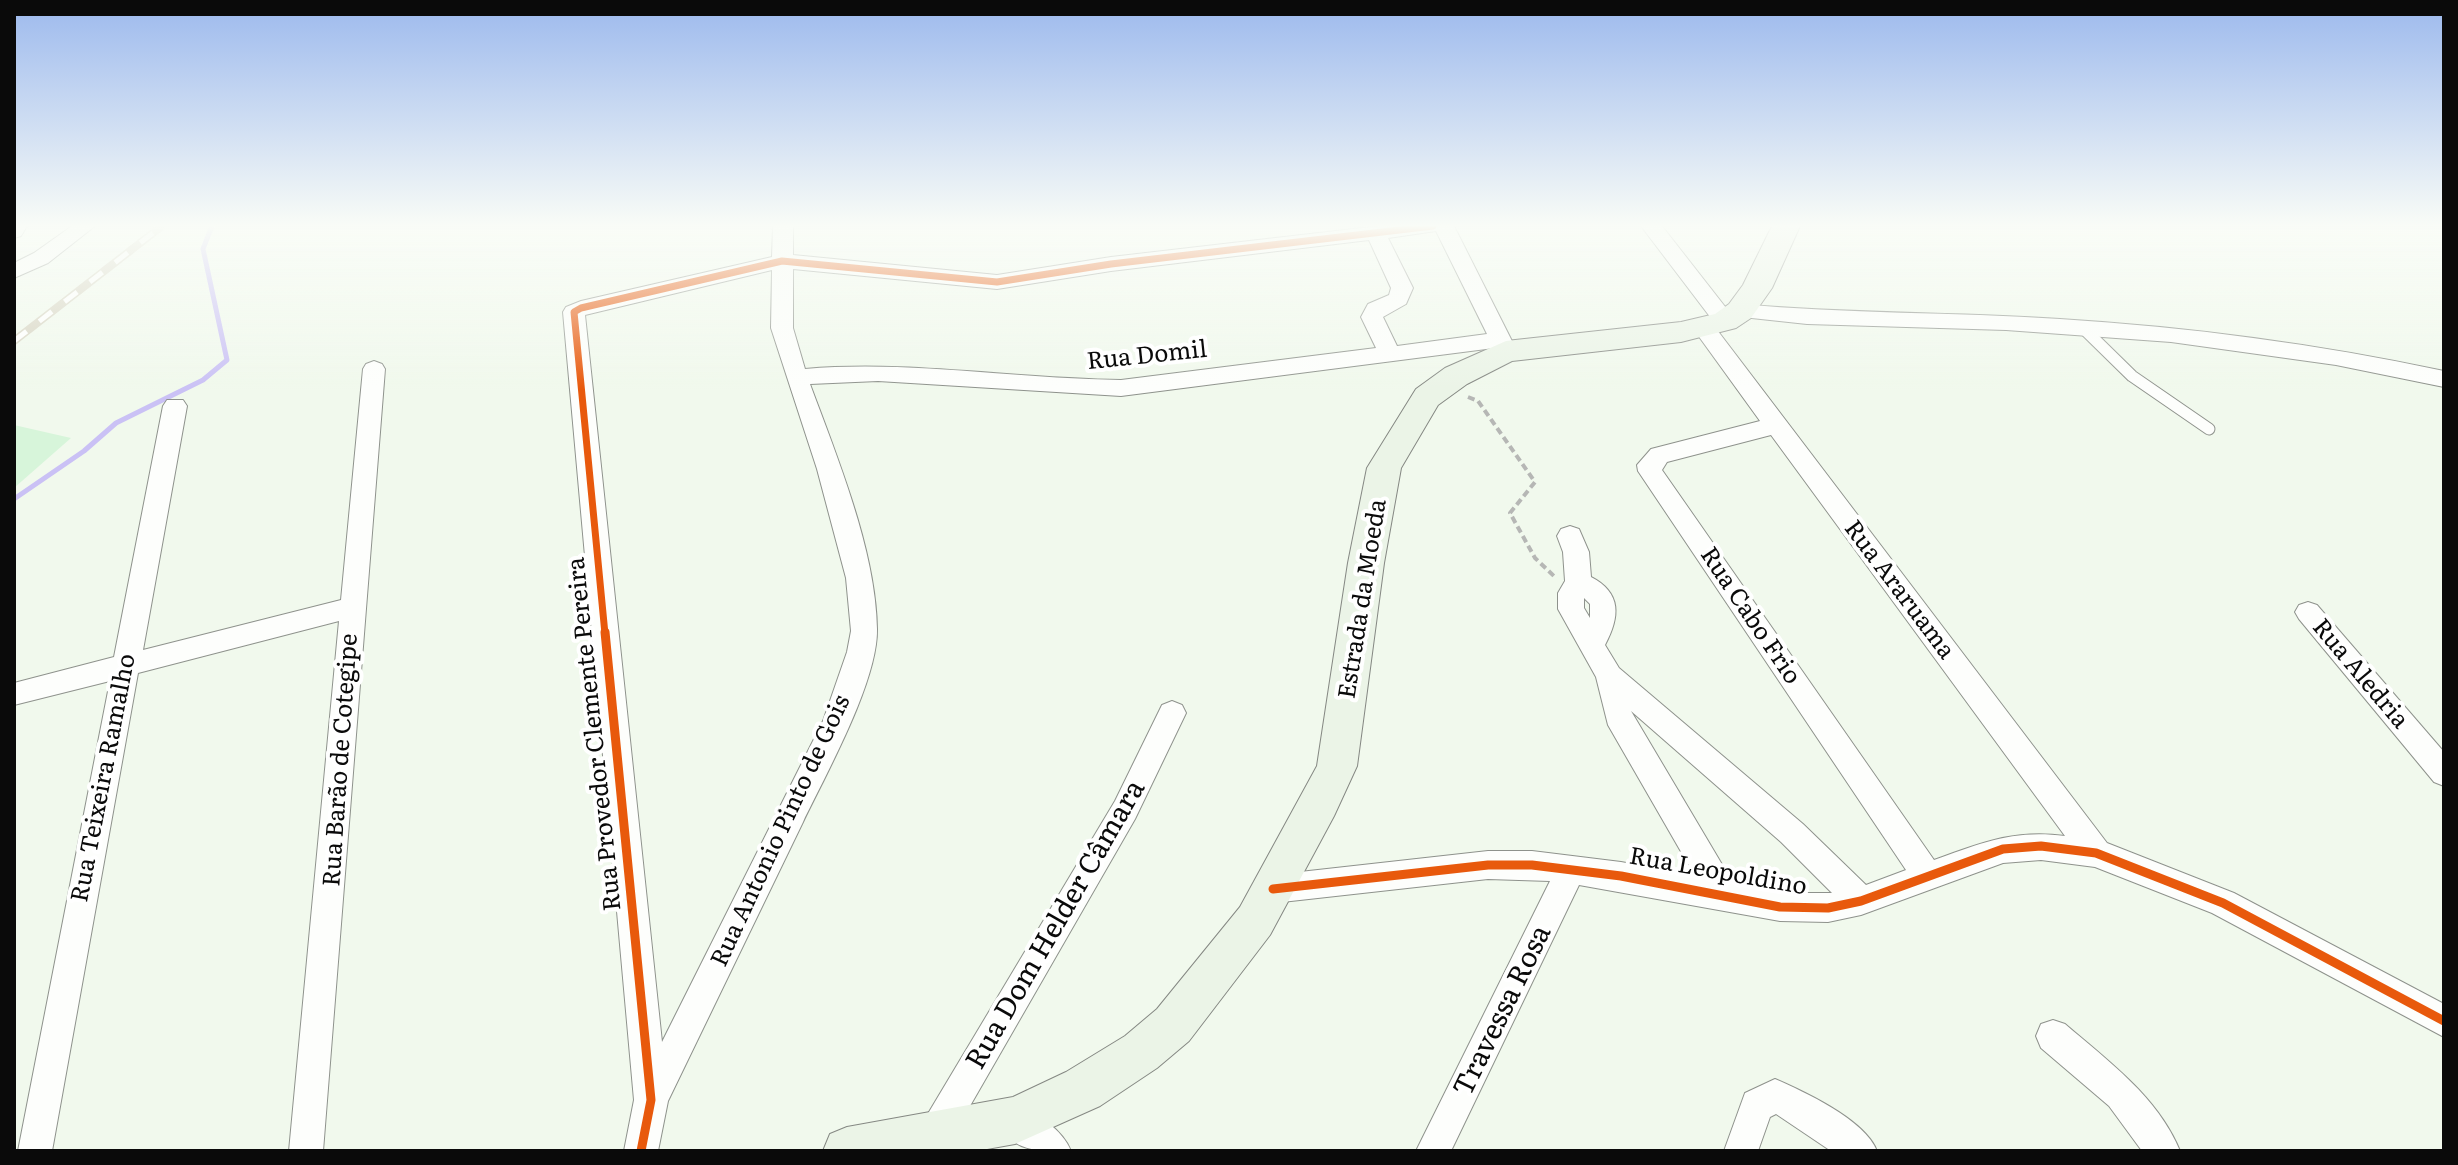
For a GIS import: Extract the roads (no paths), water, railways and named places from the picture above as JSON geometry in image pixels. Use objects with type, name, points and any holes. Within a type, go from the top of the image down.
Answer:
[{"type":"main road","points":[[1722,320],[1757,288],[1761,280]]},
{"type":"main road","name":"Estrada da Moeda","points":[[847,1151],[1015,1120],[1083,1089],[1141,1052],[1173,1025],[1238,945],[1273,889],[1337,766],[1366,563],[1384,468],[1427,397],[1504,346],[1722,320]]},
{"type":"street","name":"Rua Provedor Clemente Pereira","points":[[641,1151],[651,1100],[574,312],[699,280]]},
{"type":"street","name":"Rua Antonio Pinto de Gois","points":[[651,1100],[837,722],[861,652],[864,631],[859,578],[829,469],[782,328],[782,280]]},
{"type":"street","points":[[980,280],[1007,280]]},
{"type":"street","points":[[1390,353],[1372,317],[1376,309],[1398,299],[1402,288],[1398,280]]},
{"type":"street","points":[[1471,280],[1504,346]]},
{"type":"street","name":"Rua Araruama","points":[[1692,280],[1722,320],[1776,425],[2096,853]]},
{"type":"street","points":[[1722,320],[1796,317],[2082,327],[2291,351],[2444,379]]},
{"type":"street","name":"Rua Domil","points":[[797,377],[837,372],[900,372],[1073,389],[1121,388],[1390,353],[1504,346]]},
{"type":"street","name":"Rua Barão de Cotegipe","points":[[306,1151],[328,948],[351,608],[374,369]]},
{"type":"street","name":"Rua Teixeira Ramalho","points":[[35,1151],[175,406]]},
{"type":"street","name":"Rua Cabo Frio","points":[[1776,425],[1659,455],[1649,465],[1650,471],[1928,877]]},
{"type":"street","points":[[1570,536],[1576,552],[1571,609],[1609,676],[1792,833],[1861,901]]},
{"type":"street","points":[[14,694],[351,608]]},
{"type":"street","name":"Rua Aledria","points":[[2308,612],[2444,773]]},
{"type":"street","points":[[1609,676],[1618,717],[1722,894]]},
{"type":"street","name":"Rua Dom Helder Câmara","points":[[935,1134],[1125,810],[1172,713]]},
{"type":"street","name":"Rua Leopoldino","points":[[1273,889],[1488,865],[1571,870],[1805,909],[1861,901],[1981,854],[2041,846],[2096,853],[2223,903],[2444,1021]]},
{"type":"street","name":"Travessa Rosa","points":[[1433,1151],[1571,870]]},
{"type":"street","points":[[2053,1036],[2121,1094],[2163,1151]]},
{"type":"street","points":[[1741,1151],[1757,1105],[1775,1096],[1800,1107],[1860,1151]]},
{"type":"street","points":[[1015,1120],[1054,1151]]},
{"type":"lane","points":[[2082,327],[2132,376],[2209,429]]},
{"type":"waterway","points":[[14,499],[84,451],[116,423],[203,380],[227,360],[210,280]]},
{"type":"railway","points":[[14,341],[92,280]]}]
